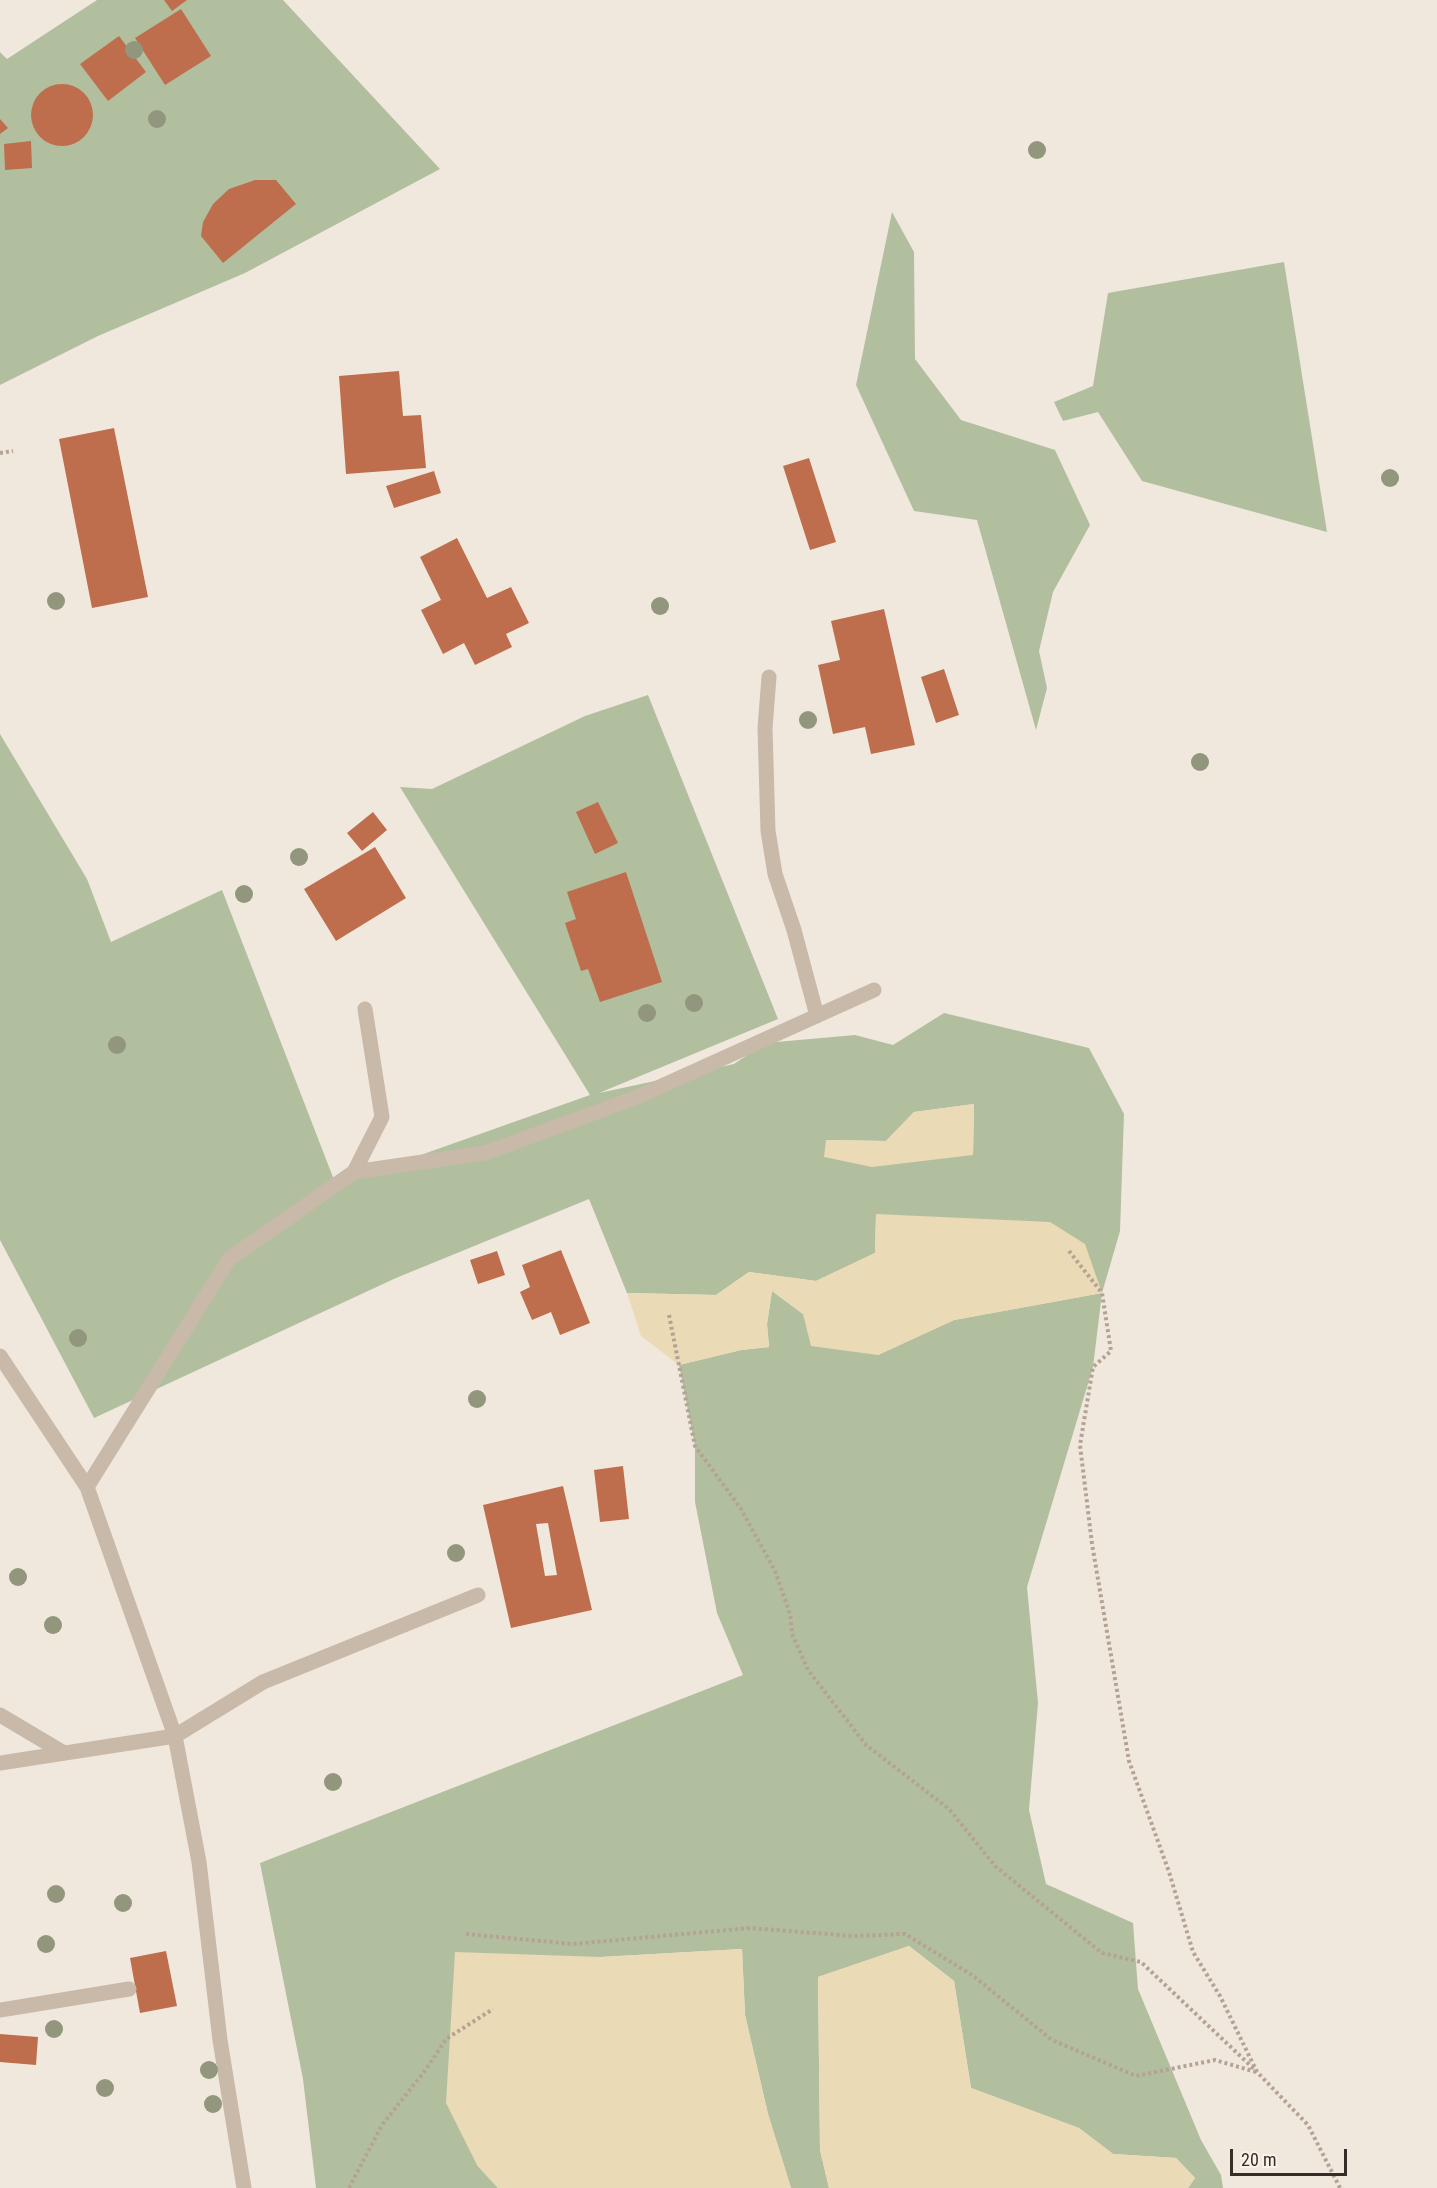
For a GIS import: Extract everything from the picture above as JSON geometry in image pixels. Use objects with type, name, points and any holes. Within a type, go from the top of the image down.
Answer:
[{"type":"street","points":[[769,677],[765,728],[768,831],[775,874],[794,930],[817,1016]]},
{"type":"street","points":[[87,1486],[229,1259],[354,1172],[485,1153],[635,1098],[874,990]]},
{"type":"street","points":[[354,1172],[382,1117],[365,1009]]},
{"type":"street","points":[[0,1356],[87,1486],[175,1736],[199,1862],[220,2040],[244,2188]]},
{"type":"street","points":[[0,1763],[175,1736],[263,1682],[478,1595]]},
{"type":"street","points":[[0,1715],[64,1753]]},
{"type":"street","points":[[0,2010],[129,1989]]},
{"type":"path","points":[[0,453],[14,451]]},
{"type":"path","points":[[1069,1251],[1102,1293],[1111,1351],[1093,1367],[1080,1445],[1092,1544],[1128,1761],[1169,1872],[1193,1952],[1220,1996],[1257,2072]]},
{"type":"path","points":[[669,1315],[695,1446],[741,1509],[775,1571],[790,1614],[792,1634],[808,1671],[866,1745],[950,1809],[995,1866],[1102,1953],[1141,1962],[1257,2072],[1308,2125],[1340,2188]]},
{"type":"path","points":[[466,1934],[573,1944],[750,1928],[853,1936],[905,1934],[972,1975],[1052,2040],[1136,2076],[1215,2060],[1257,2072]]},
{"type":"path","points":[[349,2188],[382,2125],[428,2068],[446,2038],[493,2009]]},
{"type":"green space","points":[[97,0],[283,0],[440,169],[245,273],[98,336],[0,385],[0,52],[7,59]]},
{"type":"green space","points":[[892,212],[914,252],[915,359],[961,420],[1055,450],[1090,525],[1053,592],[1039,651],[1047,688],[1036,730],[977,520],[914,511],[856,385]]},
{"type":"green space","points":[[1284,262],[1327,532],[1142,481],[1098,412],[1063,421],[1054,402],[1093,386],[1108,293]]},
{"type":"green space","points":[[648,695],[778,1019],[599,1093],[734,1064],[765,1043],[855,1035],[893,1045],[944,1013],[1089,1048],[1124,1114],[1120,1231],[1102,1293],[876,1214],[875,1253],[816,1281],[749,1272],[716,1295],[627,1293],[589,1199],[396,1278],[94,1418],[0,1240],[0,734],[87,879],[111,942],[222,890],[336,1185],[590,1095],[400,787],[432,789],[585,716]],"holes":[[[974,1104],[973,1155],[826,1140],[886,1141],[914,1112]]]},
{"type":"green space","points":[[772,1291],[803,1314],[878,1355],[954,1320],[1102,1293],[1093,1367],[1027,1587],[1038,1703],[1029,1810],[1046,1884],[1133,1923],[1138,1989],[1201,2140],[1221,2175],[1223,2188],[1188,2188],[1195,2178],[1176,2158],[1113,2154],[1079,2128],[971,2088],[954,1981],[909,1946],[818,1977],[820,2150],[829,2188],[791,2188],[768,2114],[745,2015],[742,1949],[601,1957],[477,2165],[498,2188],[316,2188],[303,2079],[260,1863],[743,1675],[717,1613],[695,1502],[695,1446],[679,1365],[741,1350],[769,1347],[767,1324]]},
{"type":"sand","points":[[974,1104],[973,1155],[872,1167],[824,1157],[826,1140],[886,1141],[914,1112]]},
{"type":"sand","points":[[876,1214],[1050,1222],[1085,1244],[1102,1293],[954,1320],[878,1355],[811,1346],[803,1314],[772,1291],[767,1324],[769,1347],[741,1350],[679,1365],[641,1336],[627,1293],[716,1295],[749,1272],[816,1281],[875,1253]]},
{"type":"sand","points":[[909,1946],[954,1981],[971,2088],[1079,2128],[1113,2154],[1176,2158],[1195,2178],[1188,2188],[829,2188],[820,2150],[818,1977]]},
{"type":"sand","points":[[742,1949],[745,2015],[768,2114],[791,2188],[498,2188],[477,2165],[446,2103],[455,1952],[601,1957]]},
{"type":"building","points":[[164,0],[187,0],[172,11]]},
{"type":"building","points":[[181,9],[211,56],[165,85],[135,38]]},
{"type":"building","points":[[119,36],[146,72],[108,101],[80,64]]},
{"type":"building","points":[[62,84],[84,93],[93,115],[84,137],[62,146],[40,137],[31,115],[40,93]]},
{"type":"building","points":[[0,119],[8,128],[0,134]]},
{"type":"building","points":[[31,141],[32,168],[5,170],[4,144]]},
{"type":"building","points":[[255,180],[276,180],[296,204],[223,263],[201,236],[203,222],[213,204],[229,189]]},
{"type":"building","points":[[399,371],[403,416],[421,415],[426,468],[346,474],[339,376]]},
{"type":"building","points":[[114,428],[148,597],[92,608],[59,439]]},
{"type":"building","points":[[809,458],[836,542],[810,550],[783,466]]},
{"type":"building","points":[[434,471],[441,493],[394,508],[386,486]]},
{"type":"building","points":[[457,538],[487,598],[511,587],[529,623],[506,634],[512,647],[475,665],[464,643],[443,654],[421,610],[441,600],[420,557]]},
{"type":"building","points":[[884,609],[915,745],[871,754],[865,727],[833,734],[818,665],[840,660],[831,621]]},
{"type":"building","points":[[944,669],[959,715],[936,723],[921,677]]},
{"type":"building","points":[[598,802],[618,843],[595,854],[576,812]]},
{"type":"building","points":[[373,812],[387,830],[362,851],[347,833]]},
{"type":"building","points":[[375,847],[406,898],[336,941],[304,889]]},
{"type":"building","points":[[626,872],[662,982],[600,1002],[588,969],[581,971],[565,923],[576,919],[567,892]]},
{"type":"building","points":[[561,1250],[590,1323],[560,1335],[551,1312],[532,1320],[520,1292],[530,1287],[522,1265]]},
{"type":"building","points":[[497,1251],[505,1275],[478,1284],[470,1260]]},
{"type":"building","points":[[623,1466],[629,1519],[600,1522],[594,1470]]},
{"type":"building","points":[[563,1486],[592,1610],[511,1628],[483,1505]],"holes":[[[548,1523],[557,1575],[545,1576],[536,1524]]]},
{"type":"building","points":[[166,1951],[177,2006],[140,2013],[130,1958]]},
{"type":"building","points":[[0,2034],[38,2037],[36,2065],[0,2062]]}]
